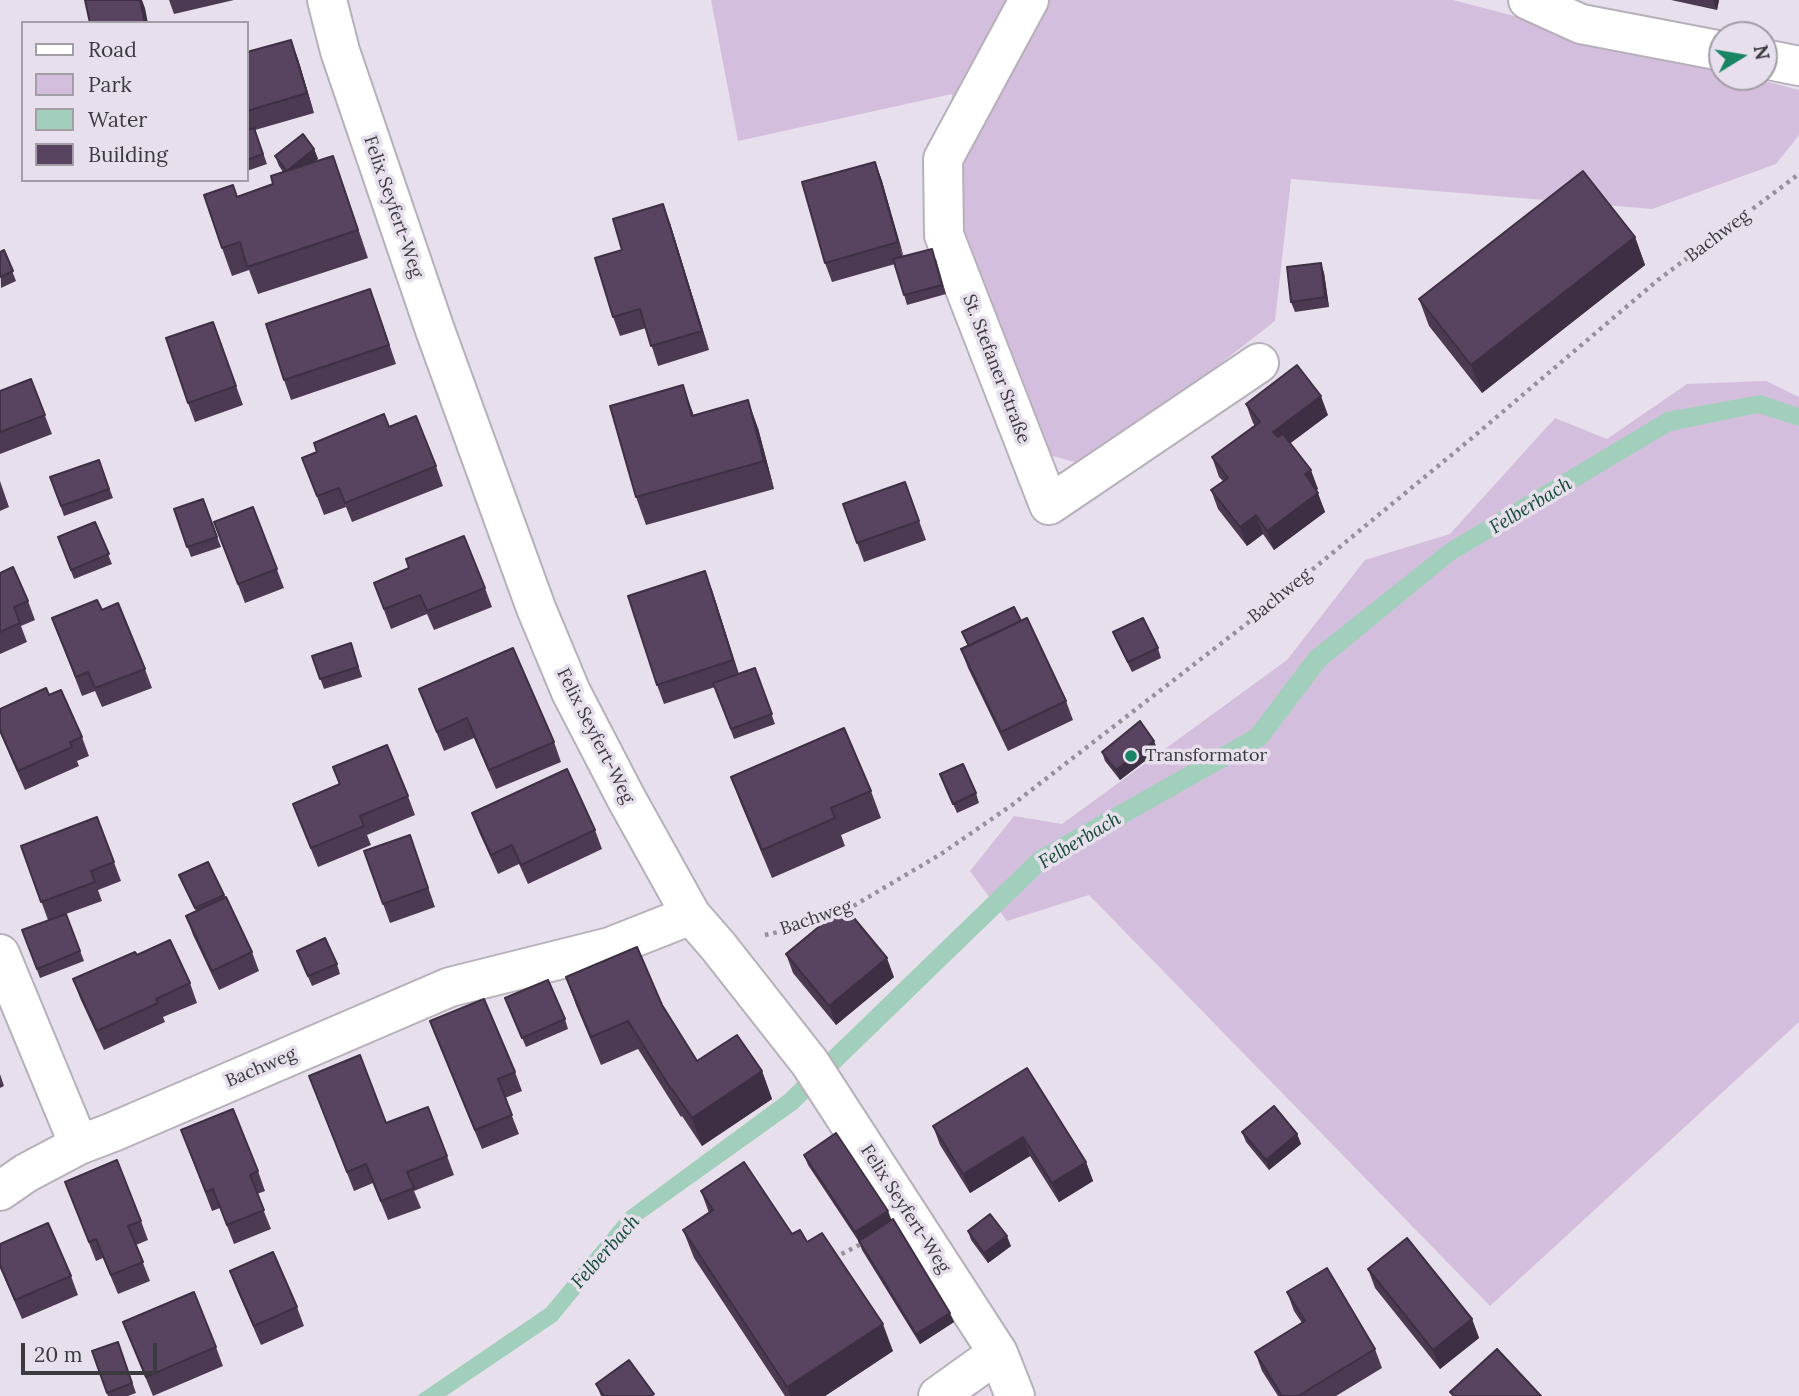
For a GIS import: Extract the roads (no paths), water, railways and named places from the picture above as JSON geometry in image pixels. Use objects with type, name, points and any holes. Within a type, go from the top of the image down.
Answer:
[{"type":"street","name":"Felix Seyfert-Weg","points":[[327,0],[340,51],[435,330],[536,608],[570,692],[691,915],[819,1078],[998,1353],[1015,1396]]},
{"type":"street","name":"St. Stefaner Straße","points":[[1029,0],[943,159],[944,235],[1049,505],[1259,363]]},
{"type":"street","points":[[1528,0],[1581,24],[1708,48]]},
{"type":"street","points":[[1778,62],[1799,66]]},
{"type":"street","name":"Bachweg","points":[[0,1191],[26,1173],[79,1145],[450,988],[610,947],[691,915]]},
{"type":"street","points":[[0,954],[79,1145]]},
{"type":"street","points":[[938,1396],[998,1353]]},
{"type":"water","name":"Felberbach","points":[[1761,395],[1799,408],[1799,426],[1758,413],[1671,431],[1454,560],[1325,666],[1266,744],[1046,868],[797,1109],[637,1223],[557,1321],[446,1396],[417,1396],[546,1308],[626,1212],[784,1095],[1035,852],[1251,730],[1310,652],[1446,544],[1666,412]]},
{"type":"place","name":"Transformator","points":[[1131,756]]}]
